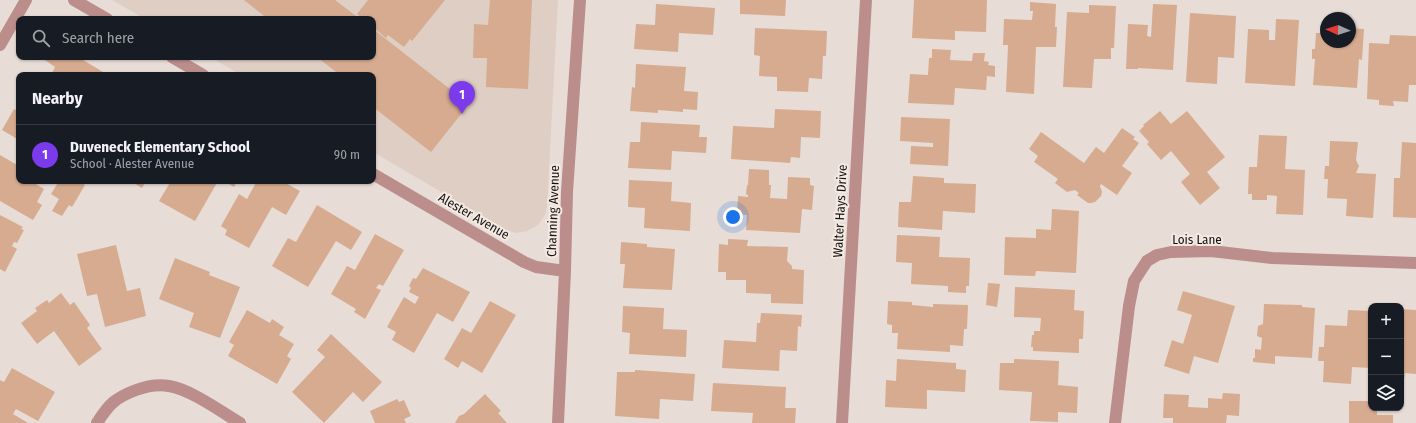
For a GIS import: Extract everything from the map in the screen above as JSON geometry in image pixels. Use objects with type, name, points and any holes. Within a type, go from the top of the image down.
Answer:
[{"type":"street","points":[[17,16],[26,0]]},
{"type":"street","points":[[74,0],[102,16]]},
{"type":"street","name":"Channing Avenue","points":[[558,423],[567,192],[580,0]]},
{"type":"street","name":"Walter Hays Drive","points":[[842,423],[866,0]]},
{"type":"street","points":[[0,45],[16,17]]},
{"type":"street","points":[[177,60],[198,72]]},
{"type":"street","name":"Alester Avenue","points":[[376,176],[524,262],[536,267],[565,271]]},
{"type":"street","name":"Lois Lane","points":[[1116,423],[1129,306],[1134,281],[1147,261],[1157,255],[1171,252],[1212,251],[1272,258],[1416,263]]},
{"type":"street","points":[[97,423],[107,409],[118,398],[146,387],[157,385],[169,386],[188,392],[240,423]]},
{"type":"shaded area","points":[[112,0],[558,0],[547,207],[545,215],[538,225],[527,231],[516,233],[506,230],[376,154],[376,72],[236,72],[215,60],[376,60],[376,16],[140,16]]},
{"type":"building","points":[[244,0],[335,0],[356,16],[264,16]]},
{"type":"building","points":[[368,0],[445,0],[412,41],[410,39],[404,47],[388,35],[386,38],[376,30],[376,16],[359,16],[357,14]]},
{"type":"building","points":[[490,0],[532,0],[528,89],[486,87],[487,58],[473,58],[474,24],[488,25]]},
{"type":"building","points":[[740,0],[786,0],[785,16],[740,14]]},
{"type":"building","points":[[914,0],[987,0],[986,32],[955,31],[955,40],[912,38]]},
{"type":"building","points":[[1030,2],[1056,4],[1056,47],[1036,47],[1034,94],[1006,92],[1008,45],[1003,45],[1004,19],[1032,20],[1033,11],[1030,11]]},
{"type":"building","points":[[656,4],[715,8],[713,35],[679,33],[678,52],[634,49],[636,24],[655,25]]},
{"type":"building","points":[[1153,4],[1177,5],[1173,70],[1138,68],[1126,69],[1128,24],[1148,25],[1147,36],[1151,37]]},
{"type":"building","points":[[1089,5],[1116,6],[1114,48],[1111,48],[1111,59],[1094,59],[1092,88],[1063,87],[1067,12],[1089,13]]},
{"type":"building","points":[[1190,13],[1236,16],[1234,58],[1218,57],[1217,84],[1186,82]]},
{"type":"building","points":[[1276,19],[1299,20],[1295,86],[1245,83],[1248,29],[1269,30],[1269,40],[1275,40]]},
{"type":"building","points":[[755,28],[827,31],[826,56],[823,56],[822,79],[809,78],[808,92],[777,91],[777,77],[759,76],[760,56],[754,55]]},
{"type":"building","points":[[1356,28],[1364,29],[1362,60],[1359,59],[1357,88],[1313,85],[1315,59],[1312,59],[1312,49],[1315,49],[1316,33],[1320,33],[1320,48],[1356,48]]},
{"type":"building","points":[[376,31],[469,104],[431,152],[376,109],[376,72],[336,72],[321,60],[376,60]]},
{"type":"building","points":[[1390,35],[1416,36],[1416,85],[1409,85],[1408,102],[1393,101],[1394,106],[1379,105],[1379,100],[1367,99],[1369,43],[1389,44]]},
{"type":"building","points":[[932,49],[951,50],[950,60],[972,61],[973,53],[985,53],[984,61],[989,62],[988,65],[995,66],[995,77],[987,76],[986,90],[955,88],[954,105],[908,103],[910,74],[928,75],[929,58],[932,58]]},
{"type":"building","points":[[45,60],[83,60],[103,72],[52,72],[55,67]]},
{"type":"building","points":[[636,64],[686,67],[684,91],[698,92],[697,110],[683,109],[683,112],[658,110],[658,113],[630,111],[632,87],[635,88]]},
{"type":"building","points":[[14,109],[16,110],[16,138],[2,130]]},
{"type":"building","points":[[775,109],[821,111],[820,138],[801,137],[800,158],[791,157],[790,163],[731,159],[733,126],[774,128]]},
{"type":"building","points":[[1160,111],[1171,124],[1187,111],[1225,157],[1207,172],[1220,188],[1200,205],[1181,182],[1190,174],[1171,151],[1161,160],[1147,144],[1149,142],[1139,131],[1144,126],[1143,125]]},
{"type":"building","points":[[901,117],[950,119],[948,166],[910,164],[911,146],[933,147],[933,143],[900,141]]},
{"type":"building","points":[[641,122],[700,125],[699,137],[707,137],[706,153],[672,151],[671,170],[628,168],[630,142],[640,142]]},
{"type":"building","points":[[1122,128],[1135,137],[1133,139],[1139,143],[1122,166],[1132,173],[1117,195],[1101,184],[1101,196],[1095,202],[1091,203],[1088,203],[1077,195],[1079,193],[1075,190],[1067,192],[1055,183],[1058,179],[1034,162],[1038,156],[1029,149],[1041,132],[1084,163],[1096,147],[1104,153]]},
{"type":"building","points":[[1259,135],[1287,136],[1285,169],[1305,170],[1303,215],[1276,214],[1277,196],[1267,195],[1267,200],[1252,200],[1252,194],[1248,194],[1249,167],[1257,167]]},
{"type":"building","points":[[1330,141],[1358,142],[1356,160],[1359,166],[1356,173],[1376,174],[1373,218],[1346,216],[1347,199],[1327,198],[1328,179],[1324,179],[1325,166],[1329,166]]},
{"type":"building","points":[[1402,142],[1416,143],[1416,218],[1393,217],[1394,178],[1400,178]]},
{"type":"building","points":[[0,155],[16,164],[16,184],[36,184],[44,189],[37,202],[42,205],[33,220],[0,201]]},
{"type":"building","points":[[749,169],[769,170],[769,185],[771,185],[770,198],[787,199],[788,177],[810,178],[810,185],[814,186],[812,210],[802,209],[800,233],[746,230],[747,215],[737,214],[738,196],[748,197],[746,194]]},
{"type":"building","points":[[913,176],[944,178],[944,183],[976,184],[975,213],[943,211],[942,230],[898,227],[899,202],[911,202]]},
{"type":"building","points":[[629,180],[672,182],[671,201],[691,203],[690,231],[644,228],[645,208],[628,207]]},
{"type":"building","points":[[57,184],[85,185],[72,207],[69,205],[62,216],[52,211],[59,199],[51,194]]},
{"type":"building","points":[[136,184],[144,184],[142,188]]},
{"type":"building","points":[[169,184],[216,184],[195,221],[159,201]]},
{"type":"building","points":[[255,184],[287,184],[300,191],[286,215],[272,207],[249,248],[225,235],[227,230],[221,226],[239,194],[247,199]]},
{"type":"building","points":[[317,205],[362,232],[351,250],[336,241],[308,287],[272,266],[288,238],[296,242]]},
{"type":"building","points":[[1052,209],[1079,211],[1076,273],[1036,271],[1035,276],[1004,275],[1005,237],[1036,238],[1036,229],[1051,230]]},
{"type":"building","points":[[0,215],[23,227],[21,229],[24,230],[17,243],[14,242],[12,246],[17,249],[5,272],[0,269]]},
{"type":"building","points":[[375,234],[404,250],[383,286],[379,284],[376,288],[381,290],[365,319],[354,312],[356,309],[331,294],[347,266],[355,270]]},
{"type":"building","points":[[897,235],[940,237],[939,257],[970,258],[969,286],[966,286],[966,293],[948,292],[948,286],[911,284],[912,263],[896,262]]},
{"type":"building","points":[[728,239],[748,240],[747,246],[788,247],[787,261],[792,266],[792,269],[804,270],[803,304],[771,303],[771,294],[746,293],[746,280],[726,280],[726,272],[718,272],[719,244],[728,245]]},
{"type":"building","points":[[621,242],[647,244],[647,247],[675,249],[672,290],[623,288],[625,264],[620,264]]},
{"type":"building","points":[[116,245],[127,291],[140,288],[146,316],[105,327],[97,294],[87,296],[77,254]]},
{"type":"building","points":[[175,258],[210,272],[209,275],[240,287],[220,338],[189,327],[194,313],[159,299]]},
{"type":"building","points":[[423,268],[470,292],[453,322],[437,313],[414,353],[392,340],[396,332],[387,327],[404,297],[415,304],[419,297],[409,292],[411,288],[409,286],[413,278],[416,279]]},
{"type":"building","points":[[988,283],[1000,284],[997,307],[986,305]]},
{"type":"building","points":[[1015,287],[1075,290],[1074,310],[1084,311],[1083,339],[1079,339],[1079,353],[1033,351],[1033,347],[1031,347],[1032,335],[1034,335],[1034,331],[1040,331],[1041,318],[1014,317]]},
{"type":"building","points":[[1183,291],[1235,306],[1218,363],[1194,356],[1189,374],[1164,366],[1172,340],[1183,344],[1192,315],[1177,310]]},
{"type":"building","points":[[61,293],[70,305],[74,302],[90,325],[87,328],[102,349],[79,366],[54,331],[37,344],[21,323],[37,311],[35,308],[47,300],[49,303]]},
{"type":"building","points":[[490,301],[516,315],[482,373],[462,361],[458,368],[444,359],[462,328],[471,333]]},
{"type":"building","points":[[888,301],[912,302],[912,305],[933,307],[933,304],[968,305],[967,329],[964,329],[963,346],[950,345],[950,352],[897,349],[898,333],[892,333],[892,325],[887,324]]},
{"type":"building","points":[[1264,304],[1302,305],[1302,307],[1315,308],[1312,358],[1275,356],[1275,364],[1253,362],[1253,358],[1255,358],[1255,349],[1261,350],[1262,338],[1257,336],[1258,326],[1263,324]]},
{"type":"building","points":[[623,306],[664,308],[663,329],[687,330],[686,357],[629,354],[630,333],[622,332]]},
{"type":"building","points":[[1404,309],[1416,310],[1416,374],[1405,373],[1404,380]]},
{"type":"building","points":[[247,310],[270,323],[272,319],[284,327],[279,335],[294,344],[287,356],[291,359],[277,384],[228,356],[234,345],[229,342]]},
{"type":"building","points":[[1348,310],[1368,311],[1368,368],[1352,367],[1351,384],[1323,382],[1324,361],[1318,361],[1319,347],[1324,347],[1325,325],[1347,326]]},
{"type":"building","points":[[761,313],[802,315],[801,327],[798,326],[797,351],[780,350],[779,371],[722,368],[724,340],[756,342],[757,323],[760,323]]},
{"type":"building","points":[[331,334],[382,382],[363,402],[353,392],[324,423],[292,392],[325,357],[317,350]]},
{"type":"building","points":[[897,359],[956,363],[956,369],[966,370],[965,392],[927,390],[927,409],[885,407],[886,380],[896,381]]},
{"type":"building","points":[[1014,359],[1059,361],[1058,385],[1078,387],[1077,413],[1058,412],[1058,422],[1030,421],[1032,392],[999,390],[1000,363],[1014,363]]},
{"type":"building","points":[[12,368],[55,392],[38,421],[16,409],[13,414],[28,423],[0,423],[0,380],[4,382]]},
{"type":"building","points":[[635,370],[695,374],[693,401],[660,399],[659,419],[615,416],[617,372],[635,372]]},
{"type":"building","points":[[713,383],[786,387],[785,408],[796,408],[795,423],[752,423],[753,413],[711,411]]},
{"type":"building","points":[[1223,393],[1240,394],[1239,416],[1227,415],[1226,423],[1173,423],[1173,418],[1163,418],[1164,394],[1189,395],[1188,407],[1208,408],[1208,398],[1222,399]]},
{"type":"building","points":[[485,394],[501,411],[498,413],[507,423],[455,423],[459,416],[464,414]]},
{"type":"building","points":[[397,399],[399,402],[404,400],[411,416],[404,419],[406,423],[375,423],[370,411]]},
{"type":"building","points":[[1349,401],[1368,401],[1368,411],[1377,411],[1377,415],[1393,415],[1393,423],[1349,423]]},
{"type":"place","name":"Duveneck Elementary School","points":[[462,114]]}]
